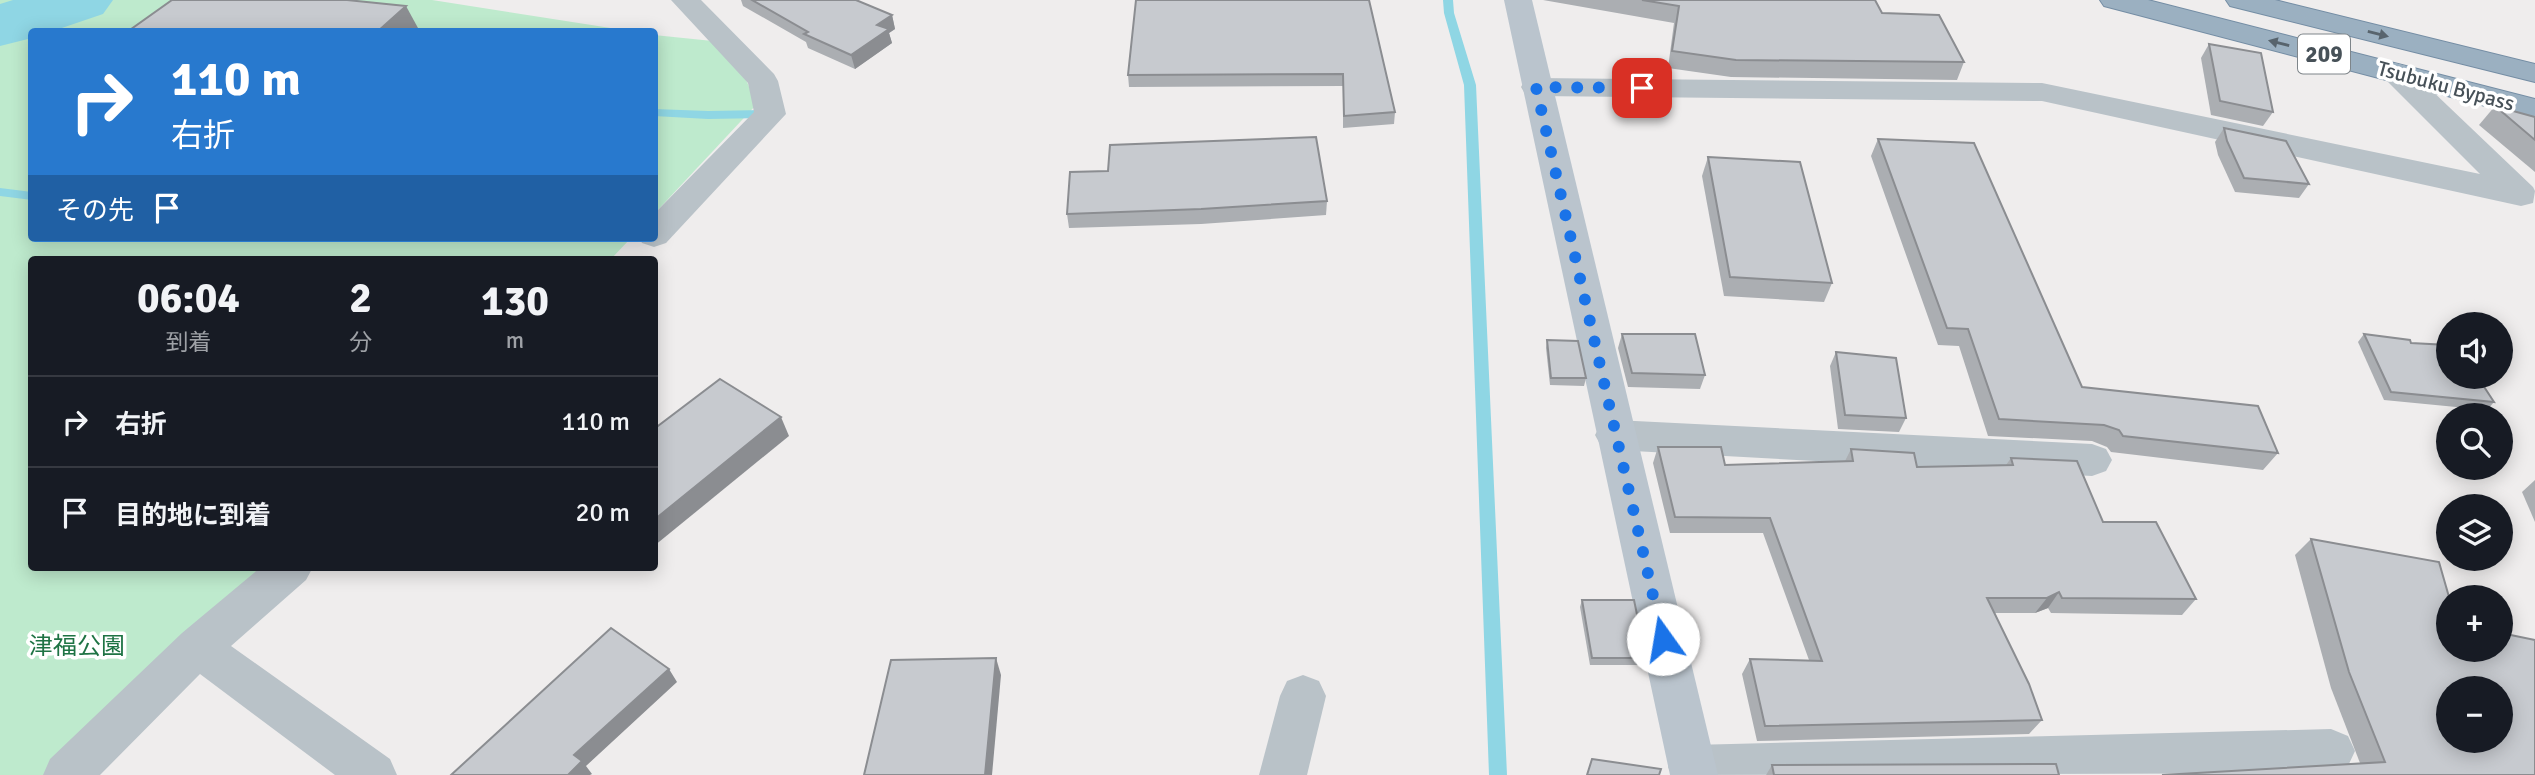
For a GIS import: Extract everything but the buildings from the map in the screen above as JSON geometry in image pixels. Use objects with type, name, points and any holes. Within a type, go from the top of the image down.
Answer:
[{"type":"highway","name":"Tsubuku Bypass","points":[[2114,0],[2535,109]]},
{"type":"highway","name":"Tsubuku Bypass","points":[[2240,0],[2535,74]]},
{"type":"main road","points":[[1518,0],[1693,771]]},
{"type":"street","points":[[658,232],[770,114],[763,81],[685,0]]},
{"type":"street","points":[[2395,72],[2527,200]]},
{"type":"street","points":[[1536,87],[2042,92],[2527,200]]},
{"type":"street","points":[[635,256],[648,242]]},
{"type":"street","points":[[1615,435],[2092,460]]},
{"type":"street","points":[[67,775],[198,648],[286,571]]},
{"type":"street","points":[[198,648],[373,775]]},
{"type":"street","points":[[1283,775],[1303,696]]},
{"type":"street","points":[[1693,771],[2331,751]]},
{"type":"green space","name":"津福公園","points":[[0,0],[432,0],[611,28],[28,28],[28,242],[627,242],[614,256],[28,256],[28,571],[277,571],[50,775],[0,775]]},
{"type":"green space","points":[[658,35],[732,43],[756,105],[658,210]]},
{"type":"waterway","points":[[0,26],[80,0]]},
{"type":"waterway","points":[[1448,0],[1449,13],[1470,85],[1498,775]]},
{"type":"waterway","points":[[658,112],[769,114]]},
{"type":"waterway","points":[[0,192],[28,196]]},
{"type":"route","points":[[1642,88],[1536,87],[1663,639]]}]
